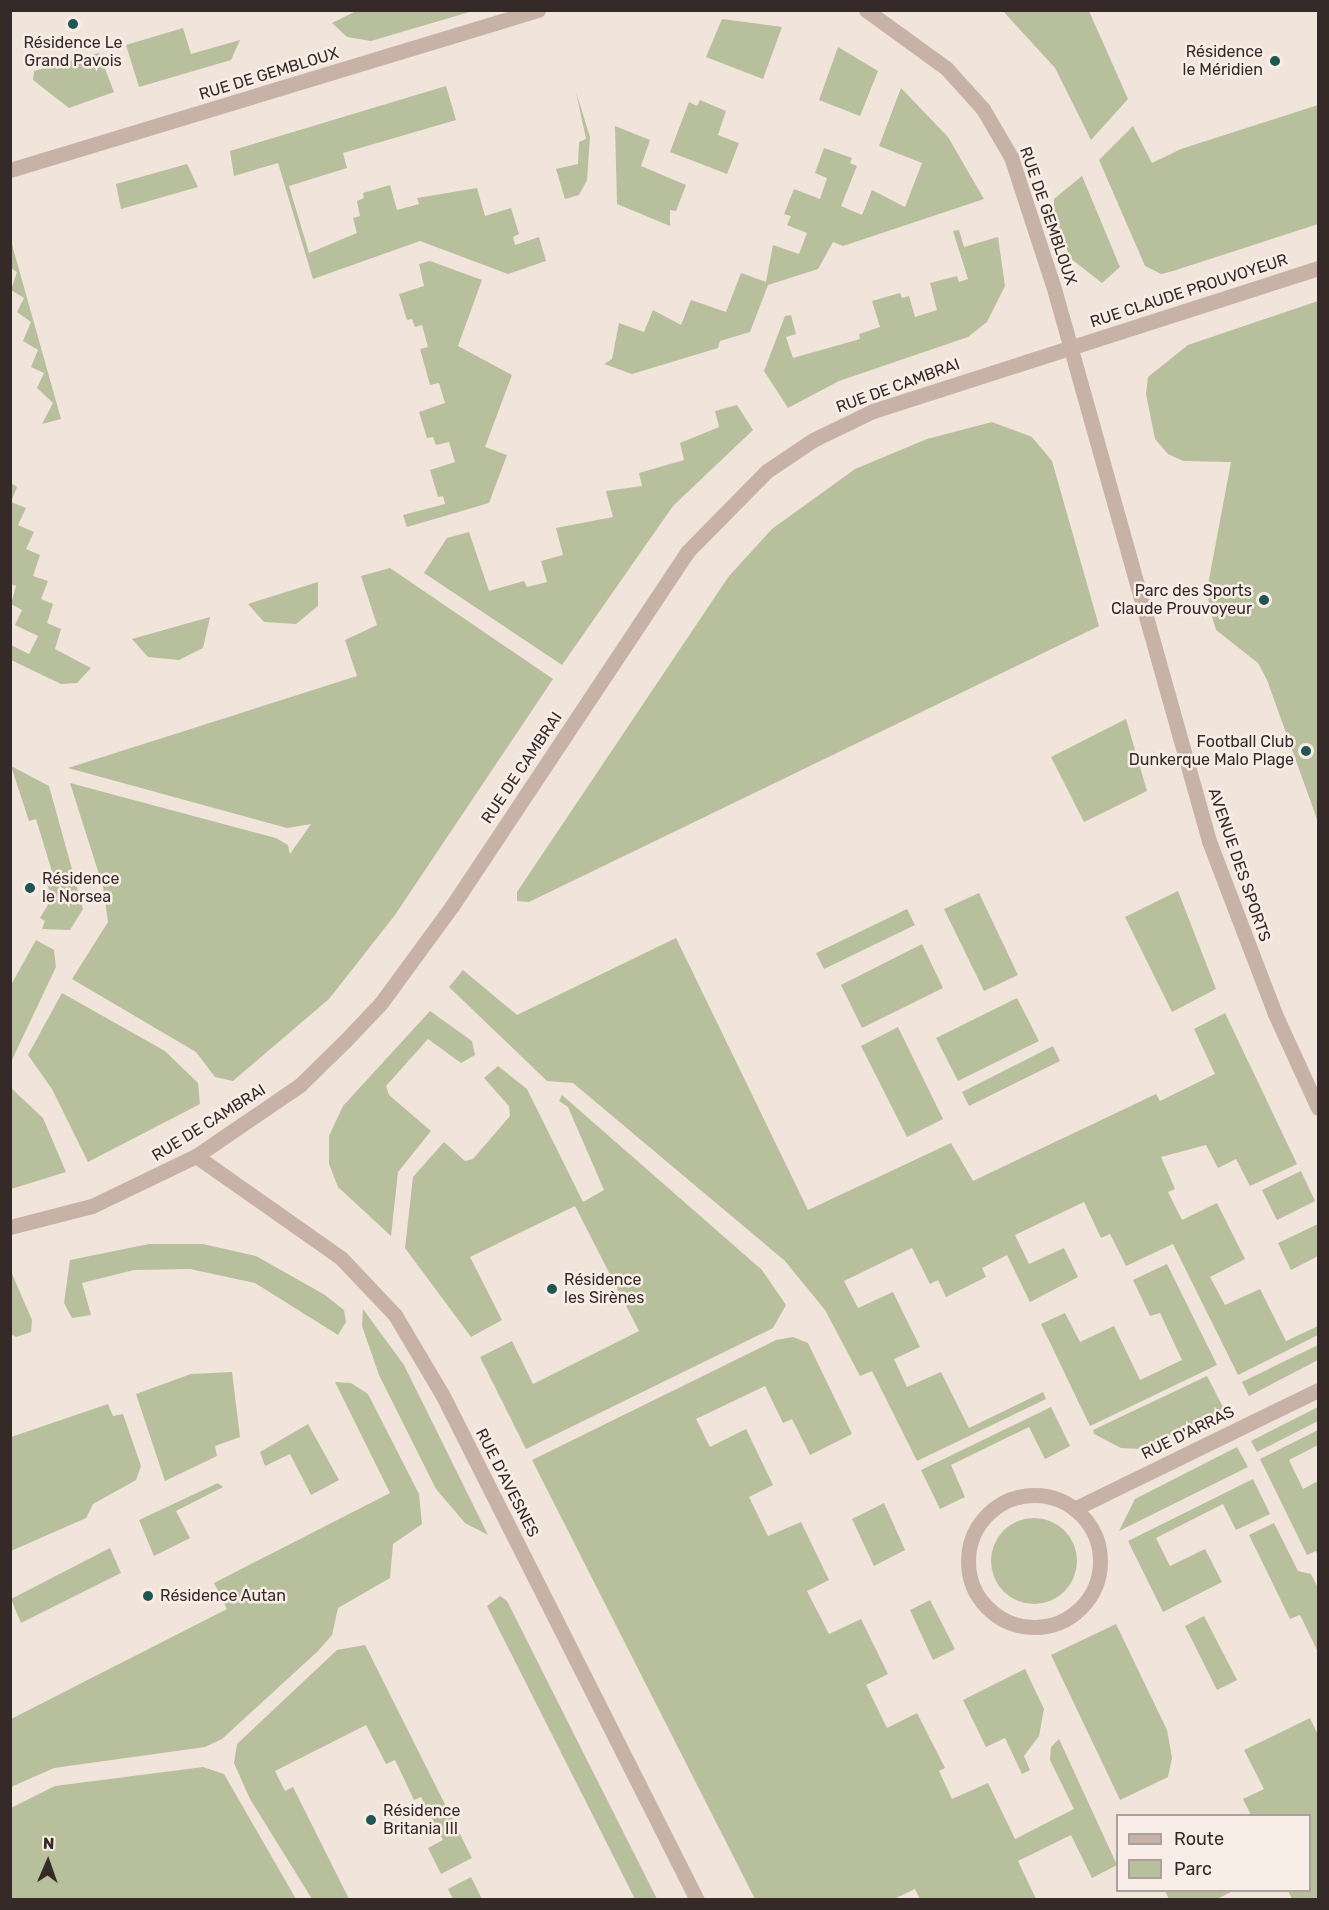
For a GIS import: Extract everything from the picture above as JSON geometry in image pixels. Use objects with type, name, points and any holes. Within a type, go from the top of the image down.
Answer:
[{"type":"street","name":"RUE DE GEMBLOUX","points":[[10,170],[538,10]]},
{"type":"street","name":"RUE DE GEMBLOUX","points":[[866,10],[946,68],[999,133],[1031,212],[1071,348]]},
{"type":"street","name":"RUE CLAUDE PROUVOYEUR","points":[[1071,348],[1318,268]]},
{"type":"street","name":"AVENUE DES SPORTS","points":[[1071,348],[1209,841],[1275,1014],[1318,1108]]},
{"type":"street","name":"RUE DE CAMBRAI","points":[[10,1227],[92,1206],[196,1156],[300,1084],[381,1003],[452,906],[687,552],[727,507],[813,440],[873,411],[1071,348]]},
{"type":"street","name":"RUE D'AVESNES","points":[[196,1156],[340,1258],[395,1315],[442,1394],[697,1899]]},
{"type":"street","name":"RUE D'ARRAS","points":[[1074,1509],[1318,1390]]},
{"type":"street","points":[[1026,1495],[1051,1497],[1074,1509],[1091,1528],[1099,1553],[1097,1578],[1086,1601],[1066,1618],[1041,1626],[1016,1624],[993,1612],[976,1593],[968,1569],[970,1543],[981,1520],[1001,1504],[1026,1495]]},
{"type":"green space","points":[[358,10],[473,11],[371,41],[347,37],[332,23]]},
{"type":"green space","points":[[1003,11],[1089,11],[1128,99],[1091,140],[1055,68]]},
{"type":"green space","points":[[722,19],[782,27],[763,79],[706,57]]},
{"type":"green space","points":[[183,28],[191,54],[240,40],[231,60],[139,87],[126,45]]},
{"type":"green space","points":[[838,47],[878,71],[860,116],[819,100]]},
{"type":"green space","points":[[99,53],[114,92],[69,108],[33,80],[34,71]]},
{"type":"green space","points":[[446,86],[456,120],[343,153],[347,168],[289,186],[309,253],[357,233],[353,218],[360,216],[357,201],[364,198],[363,193],[390,185],[397,210],[419,204],[417,198],[477,188],[485,216],[511,208],[519,234],[513,237],[515,245],[539,237],[546,261],[508,274],[420,241],[313,279],[278,163],[234,176],[230,151]]},
{"type":"green space","points":[[901,88],[948,137],[984,199],[843,246],[833,242],[818,269],[768,285],[750,332],[720,341],[718,348],[632,374],[604,364],[612,359],[619,323],[644,332],[653,310],[681,325],[691,300],[726,312],[741,273],[766,282],[773,245],[799,254],[807,233],[787,225],[791,216],[784,214],[794,189],[820,199],[827,178],[815,173],[824,148],[852,158],[850,163],[857,166],[841,206],[862,215],[872,190],[905,207],[922,163],[879,146]]},
{"type":"green space","points":[[576,92],[590,137],[587,180],[579,195],[565,199],[556,169],[578,164],[579,142],[586,139]]},
{"type":"green space","points":[[700,100],[726,111],[718,135],[739,143],[727,174],[670,152],[689,102],[697,106]]},
{"type":"green space","points":[[1318,105],[1318,224],[1161,274],[1145,266],[1099,160],[1133,126],[1152,163],[1181,149]]},
{"type":"green space","points":[[615,126],[650,140],[641,166],[686,185],[676,211],[670,210],[670,226],[617,204]]},
{"type":"green space","points":[[187,164],[198,187],[121,209],[116,184]]},
{"type":"green space","points":[[1082,176],[1120,267],[1102,283],[1070,258],[1054,213],[1054,199]]},
{"type":"green space","points":[[959,230],[964,247],[998,237],[1005,286],[987,322],[968,337],[839,381],[788,408],[764,371],[785,316],[791,315],[796,334],[786,337],[793,358],[860,339],[859,334],[880,327],[872,301],[900,293],[902,298],[909,296],[915,317],[937,310],[930,283],[957,276],[959,282],[968,279],[953,231]]},
{"type":"green space","points":[[11,241],[61,419],[42,424],[53,403],[37,388],[44,373],[31,367],[38,350],[23,341],[31,322],[17,312],[24,298],[11,290],[17,272],[11,268]]},
{"type":"green space","points":[[430,261],[482,280],[458,346],[512,375],[485,447],[507,455],[489,503],[407,527],[403,515],[445,504],[443,496],[438,497],[430,470],[455,462],[449,442],[436,445],[433,437],[427,438],[419,412],[445,403],[439,383],[430,385],[420,349],[428,347],[422,325],[415,327],[412,319],[407,320],[399,294],[424,286],[419,264]]},
{"type":"green space","name":"Parc des Sports Claude Prouvoyeur","points":[[1318,301],[1318,822],[1267,680],[1258,663],[1216,630],[1210,610],[1207,590],[1231,462],[1183,461],[1168,454],[1155,439],[1146,394],[1148,377],[1188,345]]},
{"type":"green space","points":[[737,405],[753,430],[673,506],[562,665],[424,573],[447,538],[469,532],[489,591],[524,581],[527,587],[547,582],[541,561],[563,555],[556,528],[613,517],[606,491],[642,486],[639,473],[684,460],[680,443],[719,427],[715,411]]},
{"type":"green space","points":[[992,422],[1032,437],[1052,461],[1099,626],[529,902],[517,901],[517,892],[729,576],[772,529],[855,469],[927,439]]},
{"type":"green space","points":[[11,483],[17,487],[11,502]]},
{"type":"green space","points":[[11,502],[26,508],[18,525],[34,532],[26,549],[40,555],[33,576],[48,581],[41,599],[53,604],[47,623],[61,629],[55,649],[91,668],[77,683],[61,684],[11,660],[11,645],[29,654],[38,636],[15,625],[22,610],[11,604],[16,586],[11,584]]},
{"type":"green space","points":[[390,568],[553,679],[395,915],[329,999],[233,1081],[215,1077],[196,1052],[72,979],[108,922],[103,887],[70,783],[276,838],[288,845],[290,854],[311,824],[287,828],[68,768],[357,676],[345,640],[377,625],[361,576]]},
{"type":"green space","points":[[318,582],[318,606],[296,624],[264,622],[248,604]]},
{"type":"green space","points":[[210,617],[203,648],[179,660],[148,657],[132,639]]},
{"type":"green space","points":[[1126,719],[1147,791],[1084,822],[1051,757]]},
{"type":"green space","points":[[11,766],[49,786],[83,909],[70,930],[42,929],[45,921],[40,918],[52,898],[45,878],[53,875],[36,819],[29,821]]},
{"type":"green space","points":[[1178,891],[1216,989],[1172,1012],[1125,917]]},
{"type":"green space","points":[[979,893],[1018,975],[984,991],[944,909]]},
{"type":"green space","points":[[907,909],[915,925],[824,969],[816,953]]},
{"type":"green space","points":[[676,938],[808,1210],[951,1143],[973,1181],[1156,1094],[1160,1101],[1215,1074],[1194,1029],[1225,1013],[1297,1164],[1250,1186],[1236,1159],[1218,1168],[1206,1145],[1161,1157],[1175,1189],[1168,1192],[1182,1220],[1217,1203],[1245,1259],[1210,1277],[1225,1305],[1260,1289],[1286,1341],[1318,1326],[1318,1335],[1238,1375],[1173,1244],[1126,1266],[1110,1234],[1101,1238],[1084,1202],[1015,1235],[1029,1264],[1064,1248],[1078,1277],[1030,1302],[1007,1255],[982,1268],[986,1277],[946,1297],[938,1280],[930,1284],[912,1248],[844,1281],[858,1308],[893,1292],[920,1347],[894,1359],[907,1387],[941,1372],[969,1428],[1043,1392],[1046,1399],[917,1461],[872,1371],[860,1376],[825,1310],[785,1261],[573,1083],[547,1081],[449,987],[463,970],[517,1015]]},
{"type":"green space","points":[[36,940],[54,950],[56,967],[11,1062],[11,985]]},
{"type":"green space","points":[[922,944],[943,988],[862,1028],[841,985]]},
{"type":"green space","points":[[62,993],[165,1051],[198,1083],[200,1104],[88,1162],[52,1089],[28,1055]]},
{"type":"green space","points":[[1017,998],[1039,1041],[958,1081],[936,1038]]},
{"type":"green space","points":[[430,1011],[472,1041],[475,1055],[461,1063],[428,1039],[386,1086],[389,1095],[431,1131],[398,1172],[391,1236],[338,1187],[329,1164],[329,1136],[343,1106]]},
{"type":"green space","points":[[898,1027],[943,1119],[907,1137],[861,1046]]},
{"type":"green space","points":[[1053,1046],[1060,1061],[969,1106],[962,1092]]},
{"type":"green space","points":[[498,1066],[527,1089],[583,1202],[604,1190],[568,1107],[559,1101],[562,1095],[762,1270],[786,1305],[773,1328],[526,1449],[480,1357],[512,1341],[533,1384],[639,1331],[575,1206],[470,1257],[502,1320],[471,1337],[405,1248],[413,1177],[444,1142],[465,1161],[473,1159],[510,1116],[509,1106],[484,1078]]},
{"type":"green space","points":[[10,1087],[43,1118],[66,1172],[11,1189]]},
{"type":"green space","points":[[1301,1171],[1315,1201],[1277,1220],[1262,1190]]},
{"type":"green space","points":[[1318,1224],[1318,1256],[1291,1270],[1278,1243]]},
{"type":"green space","points":[[149,1244],[203,1244],[256,1256],[325,1295],[344,1310],[346,1322],[338,1335],[255,1283],[190,1269],[134,1270],[82,1283],[91,1315],[72,1318],[64,1303],[70,1260]]},
{"type":"green space","points":[[1167,1264],[1217,1365],[1090,1426],[1041,1324],[1065,1313],[1080,1342],[1114,1326],[1140,1380],[1182,1360],[1160,1313],[1150,1316],[1133,1280]]},
{"type":"green space","points":[[10,1269],[32,1320],[31,1332],[16,1337],[11,1334]]},
{"type":"green space","points":[[363,1309],[404,1365],[488,1535],[465,1523],[436,1489],[379,1375],[362,1326]]},
{"type":"green space","points":[[793,1337],[808,1343],[852,1434],[810,1455],[792,1419],[783,1423],[765,1386],[696,1419],[710,1447],[746,1429],[773,1485],[749,1497],[768,1536],[801,1522],[829,1580],[807,1591],[829,1634],[861,1619],[888,1674],[866,1685],[887,1728],[917,1713],[945,1768],[939,1771],[952,1799],[988,1783],[1015,1839],[1074,1809],[1050,1760],[1051,1747],[1059,1739],[1116,1866],[1092,1878],[1071,1835],[1018,1861],[1036,1899],[920,1899],[915,1889],[894,1899],[755,1899],[532,1460],[776,1340]]},
{"type":"green space","points":[[1318,1345],[1318,1360],[1249,1396],[1242,1382]]},
{"type":"green space","points":[[232,1372],[240,1437],[215,1446],[217,1456],[165,1481],[136,1394],[191,1374]]},
{"type":"green space","points":[[1207,1376],[1224,1409],[1142,1449],[1121,1448],[1094,1434],[1093,1430]]},
{"type":"green space","points":[[335,1382],[351,1383],[368,1394],[419,1494],[422,1524],[393,1544],[390,1578],[338,1608],[332,1635],[318,1651],[222,1739],[205,1747],[54,1768],[11,1787],[11,1719],[227,1609],[214,1583],[390,1493]]},
{"type":"green space","points":[[108,1404],[113,1416],[123,1414],[141,1466],[136,1480],[93,1504],[86,1518],[11,1551],[11,1437]]},
{"type":"green space","points":[[1051,1407],[1070,1446],[1045,1459],[1029,1427],[951,1465],[965,1497],[940,1509],[921,1470]]},
{"type":"green space","points":[[1318,1407],[1318,1421],[1257,1452],[1251,1441]]},
{"type":"green space","points":[[308,1424],[339,1480],[311,1495],[290,1454],[265,1466],[260,1452]]},
{"type":"green space","points":[[1318,1430],[1318,1445],[1289,1460],[1303,1489],[1318,1481],[1318,1556],[1316,1551],[1307,1555],[1260,1459]]},
{"type":"green space","points":[[1237,1447],[1248,1467],[1119,1531],[1135,1499]]},
{"type":"green space","points":[[1253,1479],[1270,1514],[1236,1530],[1223,1504],[1156,1538],[1170,1566],[1205,1549],[1222,1582],[1163,1612],[1128,1541]]},
{"type":"green space","points":[[218,1483],[223,1487],[176,1511],[190,1538],[154,1556],[139,1520]]},
{"type":"green space","points":[[884,1503],[905,1550],[874,1566],[852,1519]]},
{"type":"green space","points":[[1034,1518],[1058,1525],[1070,1537],[1077,1561],[1070,1585],[1058,1597],[1034,1604],[1010,1597],[998,1585],[991,1561],[998,1537],[1010,1525]]},
{"type":"green space","points":[[1274,1523],[1298,1571],[1311,1574],[1318,1588],[1318,1652],[1300,1615],[1290,1619],[1249,1535]]},
{"type":"green space","points":[[110,1548],[121,1573],[21,1623],[11,1599]]},
{"type":"green space","points":[[500,1596],[507,1601],[657,1899],[635,1899],[487,1606]]},
{"type":"green space","points":[[930,1600],[955,1649],[933,1660],[910,1610]]},
{"type":"green space","points":[[1204,1616],[1237,1680],[1217,1690],[1185,1626]]},
{"type":"green space","points":[[1116,1624],[1167,1730],[1172,1758],[1168,1777],[1120,1800],[1051,1655]]},
{"type":"green space","points":[[365,1645],[472,1858],[441,1874],[428,1848],[443,1840],[421,1797],[414,1800],[395,1760],[386,1764],[366,1725],[275,1771],[285,1791],[293,1787],[349,1899],[312,1899],[250,1799],[234,1763],[237,1744],[337,1650]]},
{"type":"green space","points":[[1025,1669],[1044,1709],[1039,1736],[1024,1756],[1030,1770],[1022,1774],[1005,1738],[986,1747],[963,1700]]},
{"type":"green space","points":[[1310,1718],[1318,1735],[1318,1899],[1292,1899],[1288,1892],[1311,1892],[1311,1814],[1250,1814],[1243,1799],[1264,1789],[1244,1750]]},
{"type":"green space","points":[[203,1767],[224,1774],[296,1899],[11,1899],[11,1808],[55,1786]]},
{"type":"green space","points":[[471,1877],[482,1899],[453,1899],[448,1889]]},
{"type":"green space","points":[[1166,1892],[1231,1892],[1215,1900],[1169,1899]]},
{"type":"place","name":"Résidence Le Grand Pavois","points":[[73,24]]},
{"type":"place","name":"Résidence le Méridien","points":[[1275,61]]},
{"type":"place","name":"Parc des Sports Claude Prouvoyeur","points":[[1264,600]]},
{"type":"place","name":"Football Club Dunkerque Malo Plage","points":[[1306,751]]},
{"type":"place","name":"Résidence le Norsea","points":[[30,888]]},
{"type":"place","name":"Résidence les Sirènes","points":[[552,1289]]},
{"type":"place","name":"Résidence Autan","points":[[148,1596]]},
{"type":"place","name":"Résidence Britania III","points":[[371,1820]]}]
